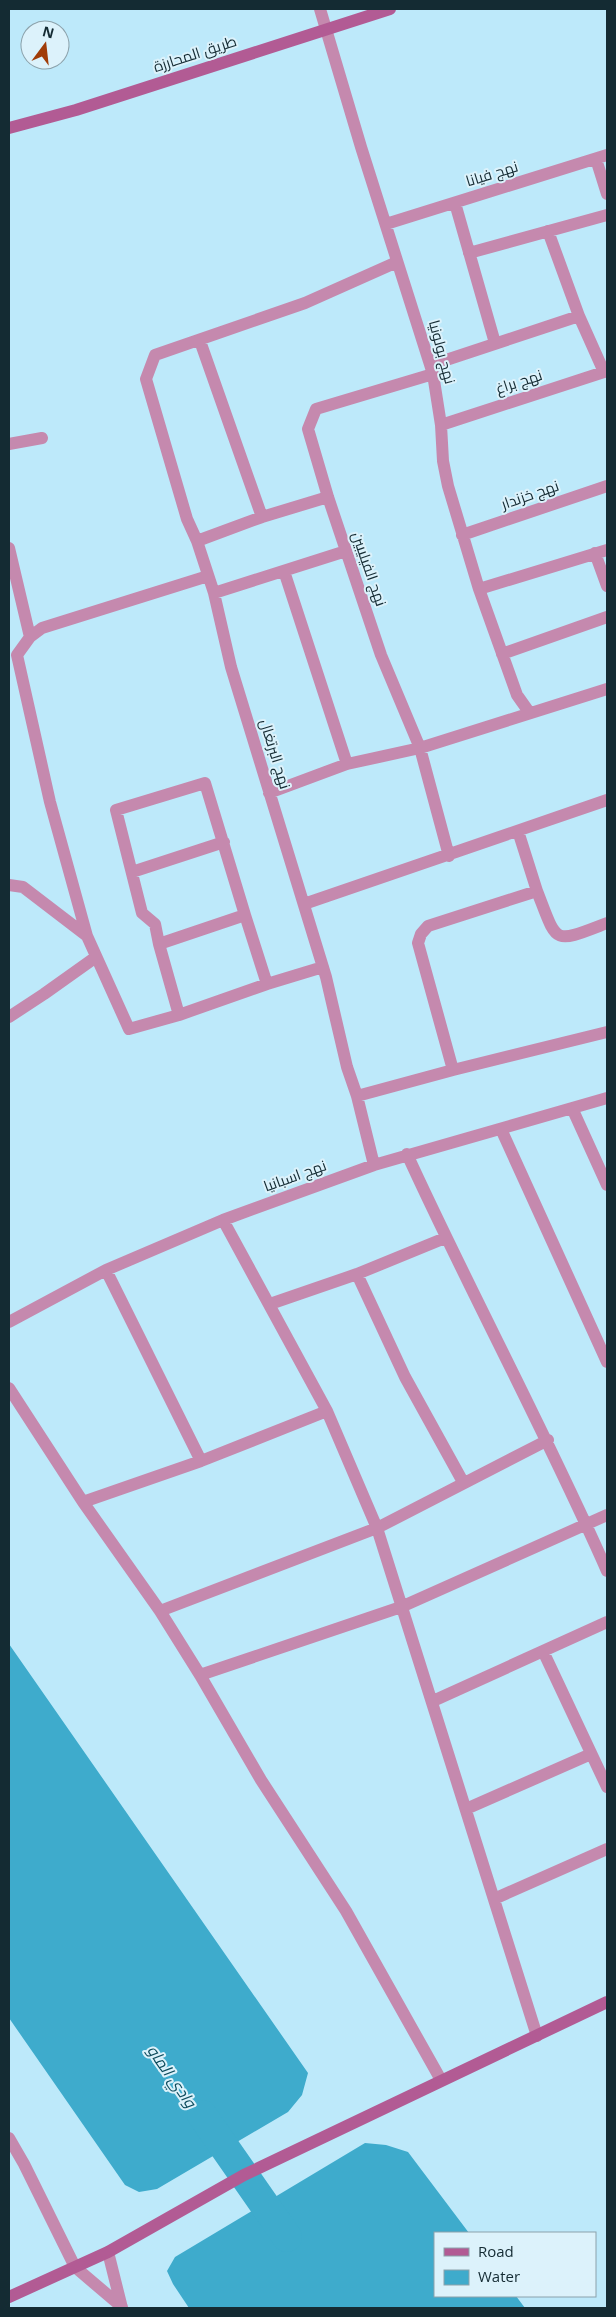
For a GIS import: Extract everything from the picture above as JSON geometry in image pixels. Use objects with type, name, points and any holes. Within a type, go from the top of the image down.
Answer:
[{"type":"street","name":"نهج بولونيا","points":[[320,9],[432,370],[441,425],[442,462],[478,589],[520,702],[529,712]]},
{"type":"street","name":"طريق المحارزة","points":[[9,128],[76,110],[390,9]]},
{"type":"street","name":"نهج فيانا","points":[[386,224],[602,157]]},
{"type":"street","points":[[602,157],[607,194]]},
{"type":"street","points":[[455,203],[495,343]]},
{"type":"street","points":[[469,253],[607,215]]},
{"type":"street","points":[[548,231],[579,316],[605,372]]},
{"type":"street","points":[[262,518],[200,341],[305,303],[397,262]]},
{"type":"street","points":[[432,370],[495,343],[579,316]]},
{"type":"street","name":"نهج البرتغال","points":[[200,341],[156,355],[146,379],[186,519],[197,541],[214,593],[231,667],[323,967],[347,1067],[357,1096],[374,1165]]},
{"type":"street","name":"نهج الفيليبين","points":[[432,370],[316,409],[308,429],[328,497],[381,655],[420,748],[449,856]]},
{"type":"street","name":"نهج براغ","points":[[441,425],[605,372]]},
{"type":"street","points":[[9,444],[42,438]]},
{"type":"street","name":"نهج خزندار","points":[[462,535],[607,486]]},
{"type":"street","points":[[197,541],[328,497]]},
{"type":"street","points":[[9,548],[30,637]]},
{"type":"street","points":[[214,593],[346,551]]},
{"type":"street","points":[[478,589],[601,552],[607,586]]},
{"type":"street","points":[[284,571],[347,764]]},
{"type":"street","points":[[208,576],[42,628],[30,637],[13,656],[50,802],[87,936],[129,1029],[179,1015],[267,984],[323,967]]},
{"type":"street","points":[[502,654],[607,617]]},
{"type":"street","points":[[270,792],[347,764],[420,748],[607,688]]},
{"type":"street","points":[[179,1015],[155,924],[142,913],[116,810],[205,782],[267,984]]},
{"type":"street","points":[[304,904],[449,856],[607,800]]},
{"type":"street","points":[[518,831],[537,891],[552,930],[558,935],[570,936],[607,924]]},
{"type":"street","points":[[132,872],[224,842]]},
{"type":"street","points":[[9,885],[23,887],[87,936]]},
{"type":"street","points":[[453,1070],[418,943],[421,934],[428,926],[537,891]]},
{"type":"street","points":[[159,944],[245,915]]},
{"type":"street","points":[[9,1016],[96,957]]},
{"type":"street","points":[[357,1096],[607,1032]]},
{"type":"street","name":"نهج اسبانيا","points":[[9,1322],[106,1270],[223,1220],[407,1154],[607,1098]]},
{"type":"street","points":[[572,1108],[607,1185]]},
{"type":"street","points":[[501,1129],[607,1362]]},
{"type":"street","points":[[407,1154],[445,1238],[548,1440],[607,1571]]},
{"type":"street","points":[[223,1220],[327,1411],[377,1528],[537,2036]]},
{"type":"street","points":[[270,1304],[357,1274],[445,1238]]},
{"type":"street","points":[[106,1270],[201,1461]]},
{"type":"street","points":[[357,1274],[405,1377],[463,1482]]},
{"type":"street","points":[[9,1388],[83,1502],[160,1612],[200,1675],[261,1780],[346,1911],[440,2080]]},
{"type":"street","points":[[83,1502],[201,1461],[327,1411]]},
{"type":"street","points":[[160,1612],[377,1528],[463,1482],[548,1440]]},
{"type":"street","points":[[200,1675],[401,1606],[607,1515]]},
{"type":"street","points":[[433,1701],[607,1622]]},
{"type":"street","points":[[544,1651],[607,1787]]},
{"type":"street","points":[[466,1808],[591,1754]]},
{"type":"street","points":[[494,1899],[607,1849]]},
{"type":"street","points":[[9,2297],[108,2252],[244,2175],[607,2002]]},
{"type":"street","points":[[9,2138],[24,2164],[75,2268],[123,2308]]},
{"type":"street","points":[[108,2252],[114,2282],[123,2308]]},
{"type":"water","points":[[9,1644],[308,2073],[302,2095],[288,2112],[157,2189],[139,2192],[125,2185],[9,2018]]},
{"type":"water","points":[[365,2143],[386,2145],[408,2152],[468,2232],[434,2232],[434,2297],[517,2297],[525,2308],[189,2308],[167,2271],[175,2257]]},
{"type":"waterway","name":"وادي الماو","points":[[202,2115],[287,2237]]}]
